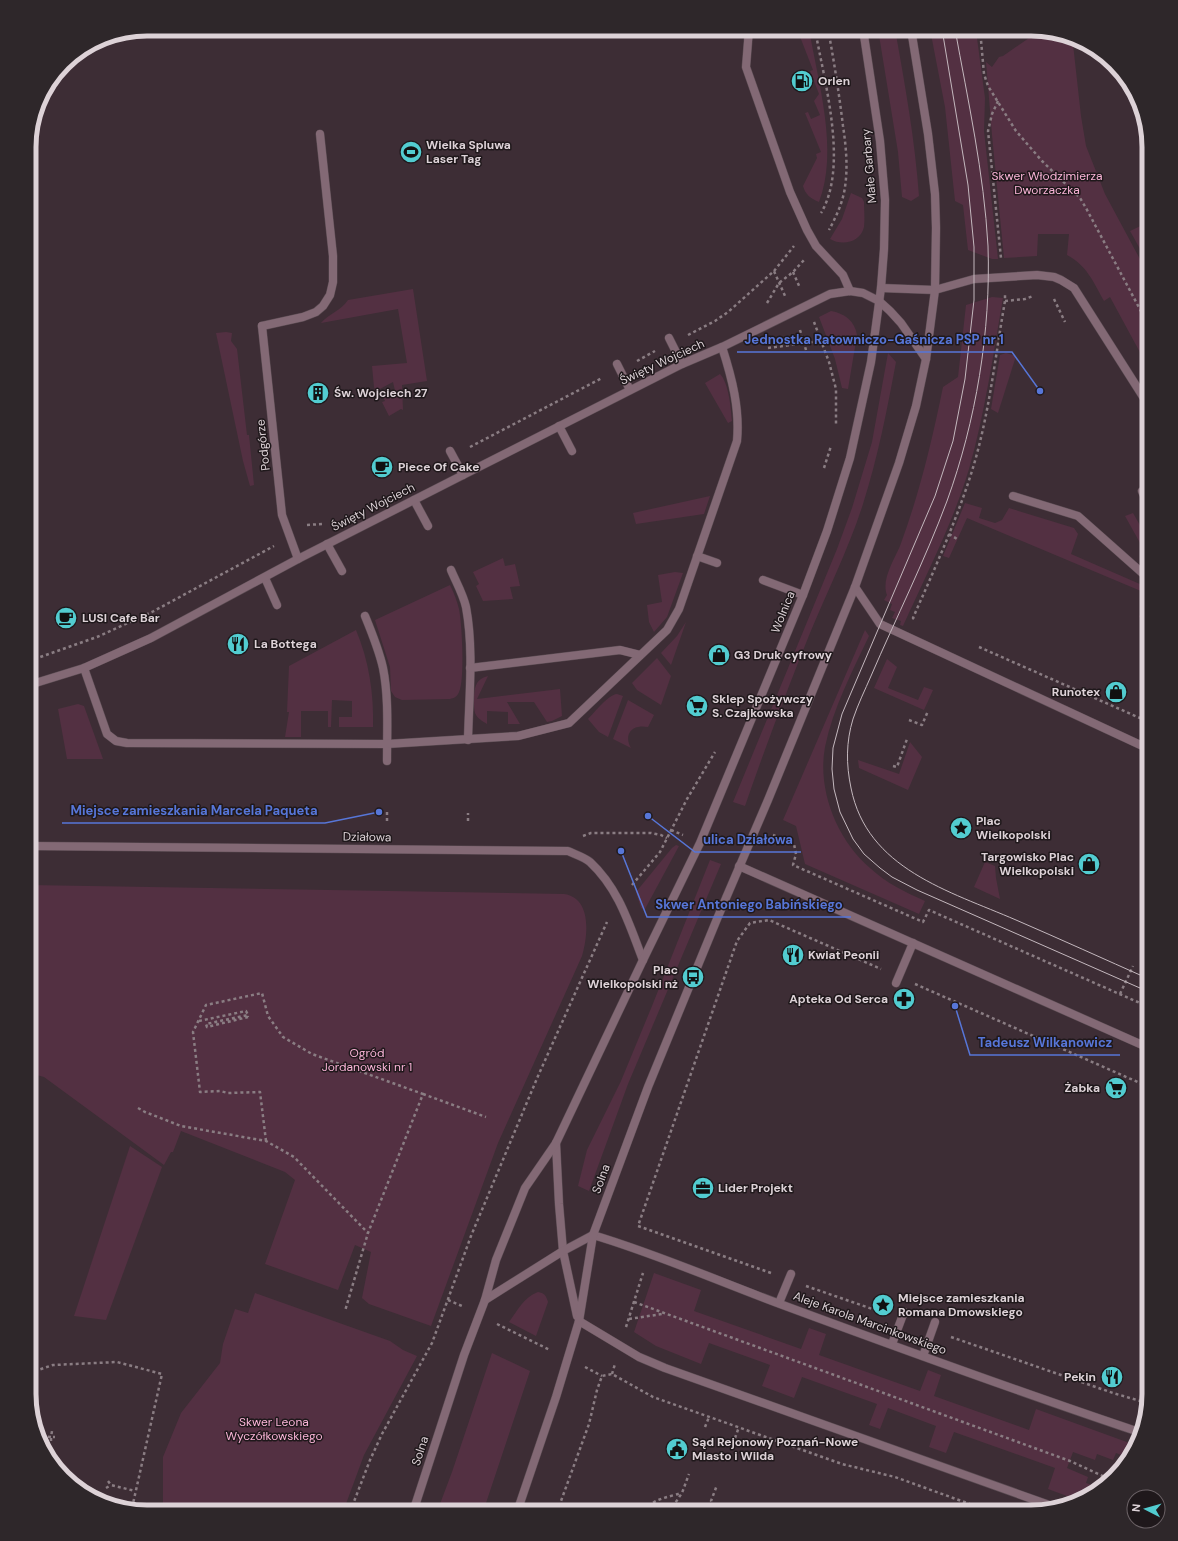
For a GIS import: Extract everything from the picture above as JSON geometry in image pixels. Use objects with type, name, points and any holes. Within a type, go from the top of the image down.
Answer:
[{"type":"street","points":[[748,36],[746,67],[790,192],[816,246],[842,275],[850,291]]},
{"type":"street","name":"Małe Garbary","points":[[864,36],[880,141],[885,200],[884,249],[879,301]]},
{"type":"street","points":[[912,36],[928,134],[935,194],[935,290],[926,359],[916,406],[900,463],[855,587],[768,800],[739,866],[1142,1045]]},
{"type":"street","name":"Podgórze","points":[[298,559],[282,515],[262,326],[303,317],[316,312],[324,306],[330,295],[333,282],[333,256],[320,134]]},
{"type":"street","points":[[881,288],[935,290],[974,279],[1047,275],[1061,280],[1074,288],[1142,395]]},
{"type":"street","name":"Święty Wojciech","points":[[36,683],[84,668],[151,638],[298,559],[462,475],[682,364],[722,347],[830,294],[850,291],[863,293],[879,301],[901,323],[926,359]]},
{"type":"street","name":"Wolnica","points":[[642,960],[700,843],[827,531],[850,458],[870,362],[879,301]]},
{"type":"street","points":[[669,338],[682,364]]},
{"type":"street","points":[[84,668],[107,734],[116,741],[127,743],[387,744],[518,736],[569,723],[666,630],[680,609],[737,441],[739,421],[731,374],[722,347]]},
{"type":"street","points":[[617,364],[630,390]]},
{"type":"street","points":[[559,426],[572,451]]},
{"type":"street","points":[[450,451],[462,475]]},
{"type":"street","points":[[1013,496],[1078,516],[1142,573]]},
{"type":"street","points":[[414,500],[428,526]]},
{"type":"street","points":[[327,544],[342,571]]},
{"type":"street","points":[[697,556],[718,563]]},
{"type":"street","points":[[450,570],[465,606],[468,627],[470,668],[468,740]]},
{"type":"street","points":[[265,578],[277,605]]},
{"type":"street","points":[[763,580],[802,595]]},
{"type":"street","points":[[855,587],[880,624],[1142,746]]},
{"type":"street","points":[[365,616],[377,645],[383,669],[387,710],[386,761]]},
{"type":"street","points":[[470,668],[620,650],[640,655]]},
{"type":"street","name":"Działowa","points":[[36,846],[568,851],[589,861],[611,887],[620,901],[642,960]]},
{"type":"street","name":"Solna","points":[[519,1505],[556,1397],[579,1321],[593,1235],[648,1087],[739,866]]},
{"type":"street","points":[[897,980],[913,943]]},
{"type":"street","name":"Solna","points":[[415,1505],[464,1355],[485,1300],[496,1260],[525,1188],[556,1143],[642,960]]},
{"type":"street","points":[[556,1143],[563,1251],[579,1321],[639,1357],[665,1368],[1046,1504]]},
{"type":"street","points":[[485,1300],[563,1251],[593,1235]]},
{"type":"street","name":"Aleje Karola Marcinkowskiego","points":[[593,1235],[649,1254],[1072,1410],[1136,1431]]},
{"type":"street","points":[[779,1303],[790,1277]]},
{"type":"street","points":[[892,1344],[903,1316]]},
{"type":"street","points":[[923,1356],[934,1326]]},
{"type":"path","points":[[774,271],[816,221],[823,209],[833,179],[834,155],[832,124],[816,36]]},
{"type":"path","points":[[759,328],[766,306],[776,287],[793,272],[825,236],[836,217],[845,188],[847,171],[846,149],[838,84],[829,36]]},
{"type":"path","points":[[981,36],[984,74],[988,86],[1016,131],[1042,161],[1080,198],[1142,313]]},
{"type":"path","points":[[920,621],[913,618],[949,534],[972,471],[980,441],[1005,301],[1004,277],[988,131],[992,114],[998,101]]},
{"type":"path","points":[[1005,301],[1025,299],[1036,294]]},
{"type":"path","points":[[1052,294],[1065,322]]},
{"type":"path","points":[[949,534],[957,539]]},
{"type":"path","points":[[977,646],[1142,719]]},
{"type":"path","points":[[909,720],[922,725],[928,712]]},
{"type":"path","points":[[894,766],[897,767],[907,739]]},
{"type":"path","points":[[386,812],[387,821]]},
{"type":"path","points":[[468,813],[468,821]]},
{"type":"path","points":[[568,851],[571,843],[592,833],[652,833],[667,838]]},
{"type":"path","points":[[771,834],[794,844],[796,854],[793,865],[924,922],[929,910],[1142,1004]]},
{"type":"path","points":[[903,1316],[638,1226],[737,941],[750,923],[769,920],[897,980],[1142,1084]]},
{"type":"path","points":[[1120,994],[1133,966]]},
{"type":"path","points":[[266,1141],[260,1092],[200,1092],[193,1032],[206,1005],[262,993],[268,1016],[283,1037],[312,1054],[486,1117]]},
{"type":"path","points":[[198,1021],[246,1011],[248,1014],[206,1024],[207,1027],[248,1017],[249,1020]]},
{"type":"path","points":[[345,1311],[368,1233],[423,1094]]},
{"type":"path","points":[[138,1108],[181,1126],[266,1141],[294,1156],[368,1233]]},
{"type":"path","points":[[612,1374],[656,1232]]},
{"type":"path","points":[[448,1300],[460,1305]]},
{"type":"path","points":[[634,1302],[1070,1460],[1105,1477]]},
{"type":"path","points":[[629,1319],[656,1314],[665,1314]]},
{"type":"path","points":[[502,1326],[538,1344]]},
{"type":"path","points":[[934,1326],[1113,1394],[1141,1402]]},
{"type":"path","points":[[36,1371],[53,1365],[117,1362],[162,1374],[133,1504]]},
{"type":"path","points":[[595,1372],[602,1376],[612,1374],[653,1397],[842,1464],[895,1477],[973,1505]]},
{"type":"path","points":[[559,1505],[589,1424],[602,1376]]},
{"type":"path","points":[[705,1427],[709,1417]]},
{"type":"path","points":[[735,1438],[739,1427]]},
{"type":"path","points":[[51,1441],[52,1431]]},
{"type":"path","points":[[44,1436],[55,1437]]},
{"type":"path","points":[[674,1505],[682,1493],[689,1474]]},
{"type":"path","points":[[108,1481],[111,1485],[135,1491]]},
{"type":"path","points":[[106,1488],[111,1485]]},
{"type":"path","points":[[714,1505],[711,1500],[717,1485]]},
{"type":"path","points":[[651,1505],[654,1502],[682,1493]]},
{"type":"green space","points":[[800,36],[810,36],[825,116],[827,161],[825,182],[819,202],[809,196],[803,186],[817,158],[816,154],[821,152],[805,113],[808,112],[811,119],[820,115],[814,101],[819,94],[810,71],[813,70]]},
{"type":"green space","points":[[879,36],[896,36],[915,154],[919,196],[911,201],[902,197],[898,152]]},
{"type":"green space","points":[[931,36],[975,36],[977,38],[985,98],[984,131],[998,259],[992,259],[968,250],[963,205],[955,201],[945,107]]},
{"type":"green space","name":"Skwer Włodzimierza Dworzaczka","points":[[1029,38],[1056,39],[1065,41],[1065,44],[1073,44],[1086,146],[1105,194],[1142,263],[1142,356],[1110,297],[1104,301],[1085,269],[1067,255],[1069,234],[1038,234],[1037,256],[1004,258],[986,62],[992,67],[999,57],[1003,56]]},
{"type":"green space","points":[[851,193],[862,198],[864,202],[864,227],[859,237],[855,240],[850,242],[835,241],[830,239],[842,219]]},
{"type":"green space","points":[[1142,225],[1142,252],[1130,231]]},
{"type":"green space","points":[[413,289],[427,381],[402,385],[403,410],[401,409],[389,416],[382,402],[385,401],[382,395],[387,393],[390,398],[396,395],[393,382],[376,391],[374,387],[372,366],[407,363],[398,309],[321,323],[342,307],[348,300]]},
{"type":"green space","points":[[992,297],[1003,298],[975,448],[963,489],[947,529],[903,626],[900,625],[901,621],[892,618],[895,612],[890,610],[892,604],[884,600],[887,595],[887,577],[907,527],[919,488],[930,448],[943,387],[958,377],[966,305]]},
{"type":"green space","points":[[831,311],[848,318],[856,330],[857,335],[848,389],[842,388],[835,359],[819,317]]},
{"type":"green space","points":[[216,333],[232,333],[231,341],[237,349],[247,435],[249,435],[254,485],[250,486],[243,461]]},
{"type":"green space","points":[[888,353],[896,362],[878,451],[863,504],[845,553],[793,676],[745,806],[733,802],[837,549],[852,508],[872,442]]},
{"type":"green space","points":[[1006,353],[1016,356],[998,413],[991,409],[1000,355]]},
{"type":"green space","points":[[720,374],[726,383],[730,403],[732,421],[728,423],[705,383]]},
{"type":"green space","points":[[710,496],[704,514],[636,524],[633,513]]},
{"type":"green space","points":[[965,503],[982,508],[979,518],[995,523],[1002,520],[1009,508],[1074,528],[1078,534],[1071,554],[1142,585],[1142,591],[967,518],[949,558],[943,556]]},
{"type":"green space","points":[[1133,513],[1142,529],[1142,546],[1125,516]]},
{"type":"green space","points":[[503,558],[505,566],[515,564],[520,586],[510,587],[513,599],[483,601],[476,586],[479,584],[473,572]]},
{"type":"green space","points":[[675,572],[683,573],[667,617],[654,632],[649,622],[647,605],[662,602],[658,575]]},
{"type":"green space","points":[[450,585],[458,606],[461,626],[462,676],[458,694],[450,699],[402,700],[395,697],[391,691],[390,667],[375,620]]},
{"type":"green space","points":[[1142,609],[1142,618],[1139,617]]},
{"type":"green space","points":[[686,622],[671,665],[661,653],[677,636]]},
{"type":"green space","points":[[356,630],[361,642],[370,678],[373,702],[373,727],[339,727],[339,717],[352,717],[352,701],[332,700],[331,727],[328,727],[328,711],[301,711],[301,737],[285,737],[289,712],[287,712],[289,666]]},
{"type":"green space","points":[[865,630],[869,636],[838,704],[828,733],[823,763],[827,797],[839,829],[858,857],[889,883],[925,901],[919,914],[805,864],[796,826],[783,820]]},
{"type":"green space","points":[[657,658],[671,676],[661,705],[637,690],[632,683]]},
{"type":"green space","points":[[887,659],[897,667],[888,688],[918,700],[924,687],[933,690],[924,710],[874,688]]},
{"type":"green space","points":[[488,676],[477,699],[560,689],[562,716],[547,722],[534,702],[507,702],[520,724],[508,724],[508,712],[487,711],[487,724],[478,718],[475,713],[474,697],[476,685],[480,679]]},
{"type":"green space","points":[[617,694],[623,696],[608,737],[599,732],[588,719],[610,697]]},
{"type":"green space","points":[[628,700],[654,715],[648,727],[638,727],[631,731],[628,738],[631,748],[613,739]]},
{"type":"green space","points":[[78,704],[84,706],[103,759],[67,759],[58,709]]},
{"type":"green space","points":[[910,742],[922,757],[908,790],[859,768],[858,760],[899,774]]},
{"type":"green space","points":[[676,845],[679,846],[645,909],[641,908],[636,892]]},
{"type":"green space","points":[[710,860],[721,864],[628,1084],[589,1191],[578,1186],[587,1150],[621,1081]]},
{"type":"green space","points":[[985,862],[995,866],[1000,899],[974,887]]},
{"type":"green space","name":"Ogród Jordanowski nr 1","points":[[36,885],[564,894],[573,897],[584,910],[586,919],[586,938],[582,956],[498,1143],[431,1326],[369,1304],[362,1298],[371,1252],[355,1245],[338,1290],[265,1264],[295,1180],[285,1172],[181,1131],[173,1152],[171,1152],[164,1165],[44,1077],[36,1075]]},
{"type":"green space","points":[[130,1146],[162,1167],[106,1320],[74,1316]]},
{"type":"green space","points":[[654,1273],[701,1290],[694,1311],[801,1349],[809,1328],[826,1334],[819,1355],[920,1391],[928,1370],[941,1375],[934,1396],[1029,1430],[1036,1409],[1131,1443],[1123,1456],[1116,1453],[1113,1460],[1097,1454],[1095,1460],[1073,1452],[1067,1468],[1088,1477],[1086,1483],[1094,1486],[1072,1498],[1048,1489],[1055,1468],[954,1432],[946,1453],[929,1447],[936,1426],[888,1408],[880,1429],[869,1425],[877,1404],[802,1377],[794,1398],[762,1386],[770,1365],[709,1343],[701,1364],[656,1346],[634,1332]]},
{"type":"green space","points":[[538,1292],[544,1295],[548,1302],[536,1336],[509,1322],[525,1301],[533,1294]]},
{"type":"green space","name":"Skwer Leona Wyczółkowskiego","points":[[255,1293],[390,1341],[403,1350],[417,1356],[364,1455],[346,1505],[163,1505],[163,1457],[181,1413],[220,1363],[223,1344],[235,1309],[248,1313]]},
{"type":"green space","points":[[492,1353],[530,1371],[485,1505],[440,1505]]},
{"type":"tram line","points":[[943,36],[968,185],[974,247],[974,300],[965,379],[953,441],[935,496],[842,714],[833,748],[832,769],[834,789],[840,812],[853,839],[864,854],[892,877],[917,890],[1142,989]]},
{"type":"tram line","points":[[956,36],[975,137],[983,191],[988,246],[987,310],[980,375],[966,439],[947,501],[853,719],[849,736],[848,753],[848,770],[851,788],[860,816],[874,839],[893,858],[914,874],[964,899],[1033,927],[1142,976]]},
{"type":"place","name":"Orlen","points":[[802,81]]},
{"type":"place","name":"Wielka Spluwa Laser Tag","points":[[411,152]]},
{"type":"place","name":"Jednostka Ratowniczo-Gaśnicza PSP nr 1","points":[[1040,391]]},
{"type":"place","name":"Św. Wojciech 27","points":[[318,393]]},
{"type":"place","name":"Piece Of Cake","points":[[382,467]]},
{"type":"place","name":"LUSI Cafe Bar","points":[[66,618]]},
{"type":"place","name":"La Bottega","points":[[238,644]]},
{"type":"place","name":"G3 Druk cyfrowy","points":[[719,655]]},
{"type":"place","name":"Runotex","points":[[1116,692]]},
{"type":"place","name":"Sklep Spożywczy S. Czajkowska","points":[[697,706]]},
{"type":"place","name":"Miejsce zamieszkania Marcela Paqueta","points":[[379,812]]},
{"type":"place","name":"ulica Działowa","points":[[648,816]]},
{"type":"place","name":"Plac Wielkopolski","points":[[961,828]]},
{"type":"place","name":"Skwer Antoniego Babińskiego","points":[[621,851]]},
{"type":"place","name":"Targowisko Plac Wielkopolski","points":[[1089,864]]},
{"type":"place","name":"Kwiat Peonii","points":[[793,955]]},
{"type":"place","name":"Plac Wielkopolski nż","points":[[693,977]]},
{"type":"place","name":"Apteka Od Serca","points":[[904,999]]},
{"type":"place","name":"Tadeusz Wilkanowicz","points":[[955,1006]]},
{"type":"place","name":"Żabka","points":[[1116,1088]]},
{"type":"place","name":"Lider Projekt","points":[[703,1188]]},
{"type":"place","name":"Miejsce zamieszkania Romana Dmowskiego","points":[[883,1305]]},
{"type":"place","name":"Pekin","points":[[1112,1377]]},
{"type":"place","name":"Sąd Rejonowy Poznań-Nowe Miasto i Wilda","points":[[677,1449]]}]
